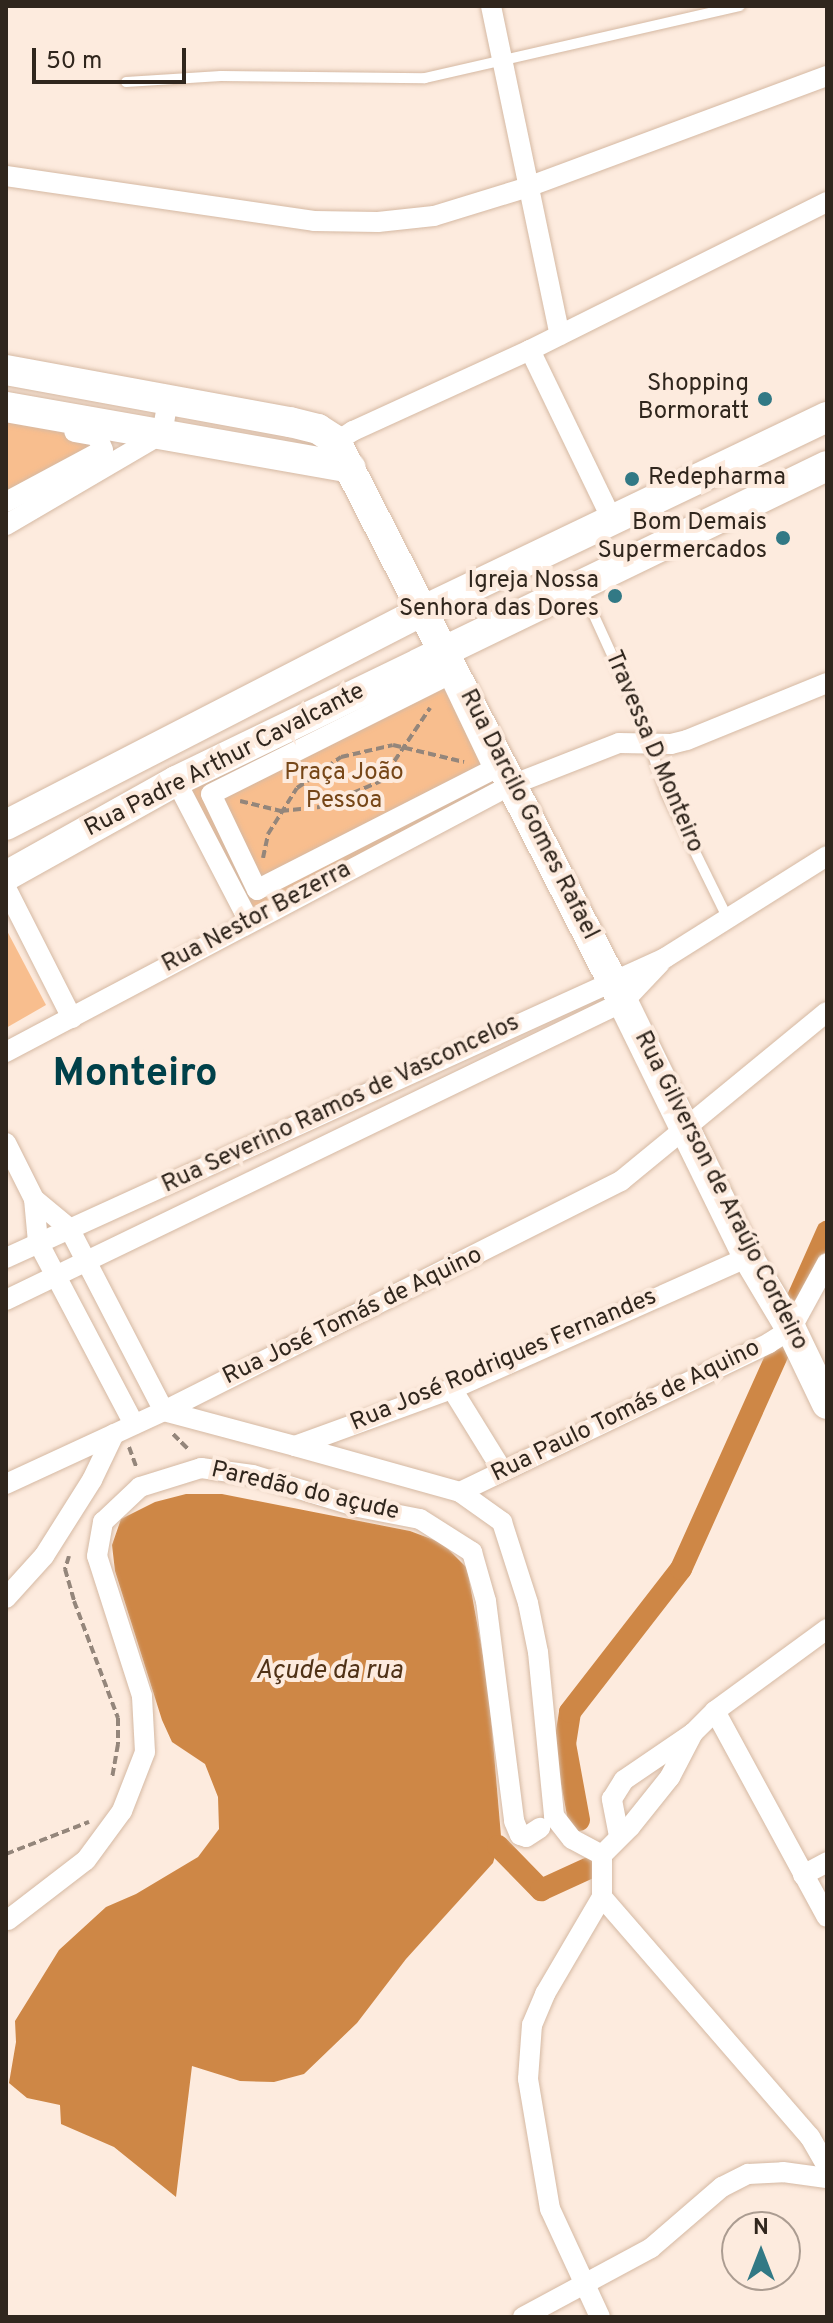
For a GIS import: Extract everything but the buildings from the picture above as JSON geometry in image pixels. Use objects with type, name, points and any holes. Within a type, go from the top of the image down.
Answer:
[{"type":"main road","points":[[6,370],[290,422],[318,429],[326,450],[162,434],[6,407]]},
{"type":"main road","name":"Rua Padre Arthur Cavalcante","points":[[6,825],[424,610],[827,417]]},
{"type":"main road","name":"Rua Darcilo Gomes Rafael","points":[[326,450],[351,468],[424,610],[502,777],[618,990]]},
{"type":"main road","points":[[760,450],[780,489]]},
{"type":"main road","name":"Rua Padre Arthur Cavalcante","points":[[6,876],[176,781],[447,663],[581,587],[827,466]]},
{"type":"main road","name":"Rua Gilverson de Araújo Cordeiro","points":[[618,990],[748,1257],[791,1329],[827,1404]]},
{"type":"street","points":[[491,6],[560,335]]},
{"type":"street","points":[[6,176],[314,221],[378,222],[434,216],[528,187],[827,76]]},
{"type":"street","points":[[326,450],[827,202]]},
{"type":"street","points":[[530,350],[612,520]]},
{"type":"street","points":[[6,525],[162,434],[168,401]]},
{"type":"street","points":[[6,421],[97,436],[103,450],[6,502]]},
{"type":"street","points":[[447,663],[211,794],[257,890],[502,777],[619,743],[671,744],[701,736],[827,683]]},
{"type":"street","name":"Rua Nestor Bezerra","points":[[6,1052],[249,921],[502,777]]},
{"type":"street","points":[[176,781],[249,921]]},
{"type":"street","points":[[618,990],[727,917],[827,856]]},
{"type":"street","points":[[6,888],[72,1018]]},
{"type":"street","name":"Rua Severino Ramos de Vasconcelos","points":[[6,1258],[210,1165],[618,990]]},
{"type":"street","name":"Rua Severino Ramos de Vasconcelos","points":[[6,1300],[224,1194],[618,990]]},
{"type":"street","name":"Rua José Tomás de Aquino","points":[[6,1484],[160,1413],[566,1212],[621,1181],[827,1012]]},
{"type":"street","points":[[6,1143],[34,1199],[38,1242],[124,1429],[44,1556],[6,1598]]},
{"type":"street","points":[[210,1165],[224,1194]]},
{"type":"street","points":[[34,1199],[69,1228],[160,1413],[295,1446],[460,1492],[502,1522],[528,1603],[538,1652],[554,1816],[572,1839],[602,1855]]},
{"type":"street","name":"Rua José Rodrigues Fernandes","points":[[295,1446],[452,1389],[748,1257]]},
{"type":"street","points":[[791,1329],[827,1263]]},
{"type":"street","name":"Rua Paulo Tomás de Aquino","points":[[460,1492],[769,1343],[791,1329]]},
{"type":"street","points":[[452,1389],[502,1470]]},
{"type":"street","name":"Paredão do açude","points":[[8,1920],[86,1860],[122,1811],[145,1752],[142,1696],[97,1556],[103,1522],[140,1487],[201,1468],[253,1475],[358,1507],[420,1519],[472,1552],[486,1601],[514,1821],[520,1835],[526,1837],[540,1828]]},
{"type":"street","points":[[619,1836],[612,1804],[620,1785],[693,1733],[715,1711],[827,1629]]},
{"type":"street","points":[[715,1711],[827,1917]]},
{"type":"street","points":[[600,2317],[587,2281],[575,2266],[561,2237],[542,2168],[528,2079],[532,2025],[550,1985],[602,1897],[602,1855],[670,1777],[693,1733]]},
{"type":"street","points":[[803,1875],[827,1862]]},
{"type":"street","points":[[602,1897],[818,2132],[827,2167]]},
{"type":"street","points":[[523,2317],[651,2248],[722,2187],[748,2174],[783,2172],[827,2178]]},
{"type":"lane","points":[[126,82],[221,76],[425,78],[502,57],[740,6]]},
{"type":"lane","name":"Travessa D Monteiro","points":[[581,587],[650,742],[666,793],[727,917]]},
{"type":"path","points":[[211,794],[281,811],[320,807],[381,781],[406,748],[447,663]]},
{"type":"path","points":[[257,890],[268,834],[281,811],[297,788],[341,757],[393,745],[502,777]]},
{"type":"path","points":[[160,1413],[185,1449],[200,1453]]},
{"type":"path","points":[[124,1429],[137,1469]]},
{"type":"path","points":[[73,1544],[65,1569],[118,1718],[118,1744],[111,1782]]},
{"type":"path","points":[[6,1854],[94,1820]]},
{"type":"green space","points":[[6,421],[97,436],[103,450],[6,502]]},
{"type":"green space","name":"Praça João Pessoa","points":[[443,663],[501,784],[254,908],[187,791]]},
{"type":"green space","points":[[6,929],[46,1005],[6,1028]]},
{"type":"water","name":"Açude da rua","points":[[186,1494],[222,1494],[410,1531],[442,1543],[467,1568],[488,1683],[501,1836],[493,1863],[406,1959],[357,2023],[304,2074],[274,2082],[240,2081],[192,2066],[176,2197],[114,2147],[61,2124],[60,2105],[27,2098],[9,2083],[16,2042],[15,2021],[59,1950],[106,1907],[136,1894],[198,1857],[219,1829],[218,1797],[205,1764],[172,1742],[162,1720],[115,1571],[112,1545],[121,1519],[155,1502]]},
{"type":"waterway","points":[[796,1302],[827,1232]]},
{"type":"waterway","points":[[579,1820],[565,1744],[570,1712],[681,1569],[779,1351]]},
{"type":"waterway","points":[[498,1846],[541,1890],[587,1869]]},
{"type":"place","name":"Shopping Bormoratt","points":[[765,399]]},
{"type":"place","name":"Redepharma","points":[[632,479]]},
{"type":"place","name":"Bom Demais Supermercados","points":[[783,538]]},
{"type":"place","name":"Igreja Nossa Senhora das Dores","points":[[615,596]]},
{"type":"district","name":"Monteiro","points":[[135,1075]]}]
